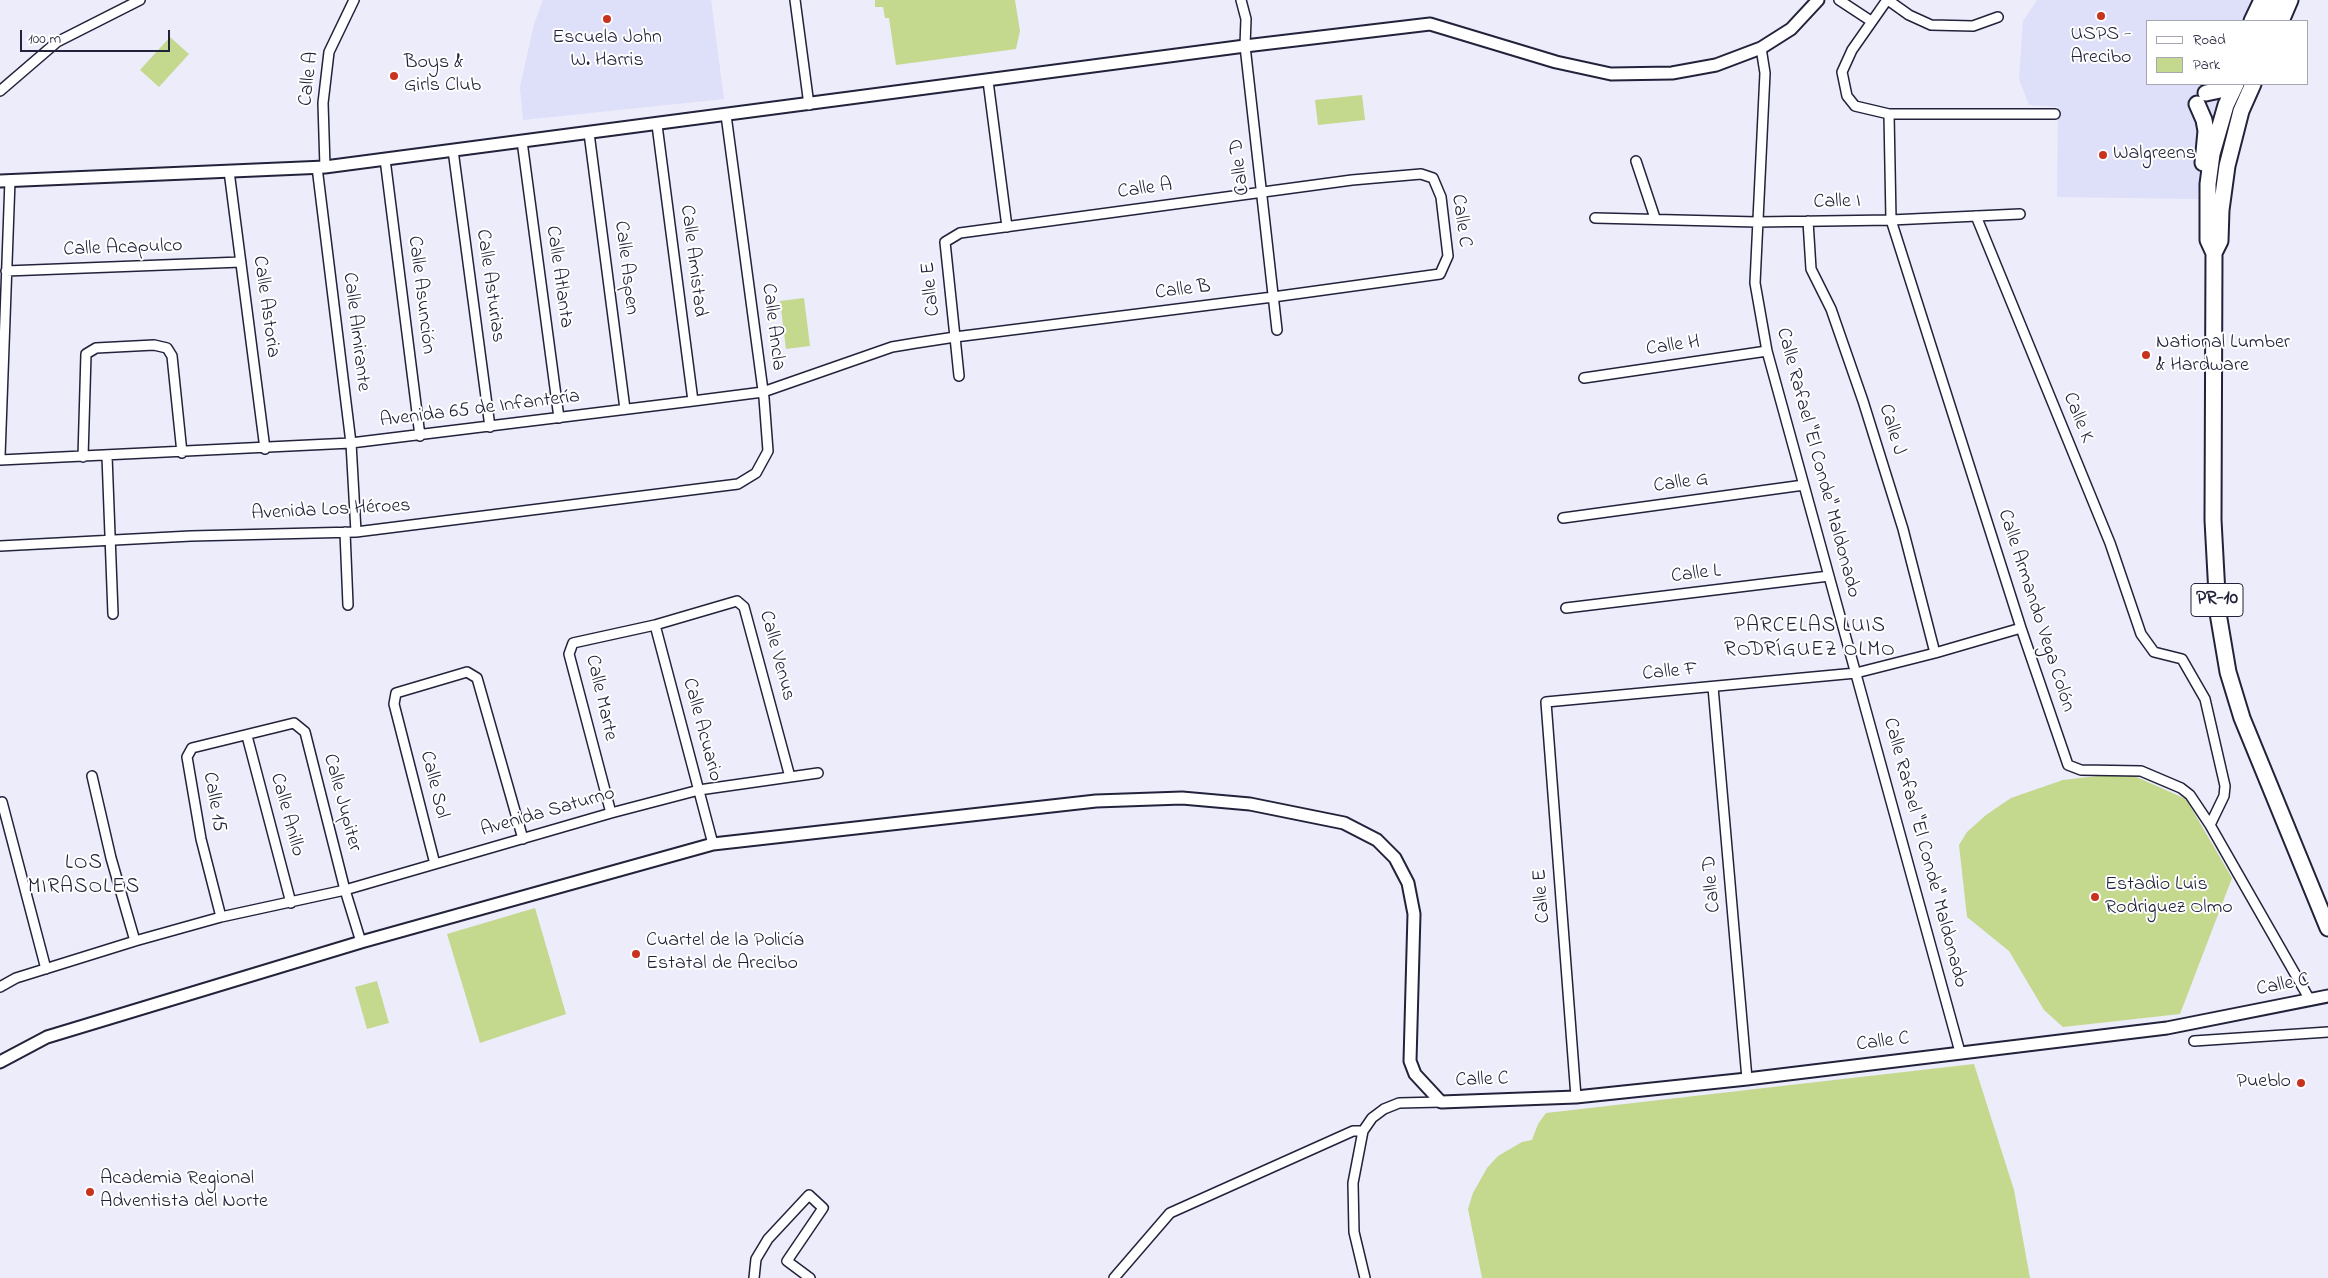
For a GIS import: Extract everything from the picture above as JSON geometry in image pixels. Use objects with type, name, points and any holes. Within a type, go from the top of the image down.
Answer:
[{"type":"main road","points":[[2252,20],[2262,0]]},
{"type":"main road","points":[[2267,20],[2277,0]]},
{"type":"main road","points":[[2281,20],[2290,0]]},
{"type":"main road","points":[[2208,184],[2203,170],[2205,125],[2201,99],[2220,90],[2222,85]]},
{"type":"main road","name":"PR-10","points":[[2236,85],[2226,105],[2212,154],[2208,184],[2208,240],[2214,253],[2214,554],[2222,646],[2234,695],[2259,764],[2328,928]]},
{"type":"main road","name":"PR-10","points":[[2214,253],[2220,240],[2221,210],[2227,166],[2241,111],[2253,85]]},
{"type":"street","points":[[0,91],[57,42],[140,0]]},
{"type":"street","name":"Calle A","points":[[321,167],[323,103],[329,52],[354,0]]},
{"type":"street","points":[[796,0],[809,105]]},
{"type":"street","name":"Calle D","points":[[1241,0],[1246,19],[1245,46],[1276,330]]},
{"type":"street","points":[[0,456],[6,271],[5,180],[321,167],[657,125],[1245,46],[1430,24],[1556,62],[1611,74],[1672,74],[1716,66],[1760,48],[1791,29],[1818,0]]},
{"type":"street","points":[[1839,0],[1872,22]]},
{"type":"street","points":[[1998,17],[1973,26],[1931,25],[1910,15],[1888,0],[1846,60],[1842,72],[1847,96],[1856,106],[1889,114],[2055,114]]},
{"type":"street","name":"Calle Rafael \"El Conde\" Maldonado","points":[[1760,48],[1765,73],[1754,284],[1767,351],[1960,1052]]},
{"type":"street","points":[[988,81],[1007,227]]},
{"type":"street","name":"Calle Armando Vega Colón","points":[[1889,114],[1891,220],[2021,628],[2068,765],[2073,769],[2081,770],[2141,771],[2181,788],[2190,795],[2210,825],[2310,1000]]},
{"type":"street","name":"Calle Ancla","points":[[692,489],[738,484],[756,473],[768,451],[763,392],[726,115]]},
{"type":"street","name":"Calle Amistad","points":[[657,125],[693,401]]},
{"type":"street","name":"Calle Aspen","points":[[589,133],[625,409]]},
{"type":"street","name":"Calle Atlanta","points":[[522,141],[559,418]]},
{"type":"street","name":"Calle Asturias","points":[[453,150],[490,427]]},
{"type":"street","name":"Calle Asunción","points":[[385,159],[420,436]]},
{"type":"street","points":[[1636,160],[1655,218]]},
{"type":"street","name":"Calle Almirante","points":[[321,167],[351,443],[356,532]]},
{"type":"street","name":"Calle Astoria","points":[[229,171],[265,449]]},
{"type":"street","name":"Calle A","points":[[1007,227],[1352,180],[1421,174],[1433,178]]},
{"type":"street","name":"Calle C","points":[[1416,278],[1440,274],[1448,256],[1440,196],[1433,178]]},
{"type":"street","name":"Calle I","points":[[1595,218],[1757,222],[1891,220],[2020,214]]},
{"type":"street","name":"Calle K","points":[[1976,216],[2110,543],[2141,634],[2154,652],[2182,659],[2205,699],[2225,786],[2224,796],[2210,825]]},
{"type":"street","name":"Calle J","points":[[1808,221],[1811,269],[1831,309],[1863,401],[1903,529],[1935,653]]},
{"type":"street","name":"Calle E","points":[[955,337],[945,242],[960,233],[1007,227]]},
{"type":"street","name":"Calle Acapulco","points":[[6,271],[241,262]]},
{"type":"street","name":"Calle B","points":[[955,337],[1416,278]]},
{"type":"street","points":[[955,337],[959,376]]},
{"type":"street","name":"Avenida 65 de Infantería","points":[[0,460],[265,449],[351,443],[420,436],[763,392],[892,347],[955,337]]},
{"type":"street","points":[[83,457],[86,354],[96,348],[154,345],[167,348],[172,356],[182,453]]},
{"type":"street","name":"Calle H","points":[[1584,378],[1767,351]]},
{"type":"street","points":[[107,456],[113,614]]},
{"type":"street","name":"Calle G","points":[[1563,518],[1804,484]]},
{"type":"street","name":"Avenida Los Héroes","points":[[0,546],[111,540],[356,532],[692,489]]},
{"type":"street","points":[[345,532],[348,606]]},
{"type":"street","name":"Calle L","points":[[1566,608],[1829,576]]},
{"type":"street","name":"Calle Venus","points":[[655,625],[737,601],[744,607],[790,777]]},
{"type":"street","name":"Calle Acuario","points":[[655,625],[713,844]]},
{"type":"street","name":"Calle Marte","points":[[611,813],[569,654],[573,643],[655,625]]},
{"type":"street","name":"Calle F","points":[[1556,701],[1856,673],[2021,628]]},
{"type":"street","name":"Calle Sol","points":[[435,864],[394,704],[396,693],[467,672],[477,678],[523,839]]},
{"type":"street","name":"Calle D","points":[[1713,687],[1747,1079]]},
{"type":"street","name":"Calle E","points":[[1556,701],[1546,702],[1576,1096]]},
{"type":"street","name":"Calle Jupiter","points":[[247,736],[294,723],[305,732],[361,942]]},
{"type":"street","name":"Calle Anillo","points":[[247,736],[291,904]]},
{"type":"street","name":"Calle 15","points":[[221,918],[201,839],[187,757],[192,748],[247,736]]},
{"type":"street","name":"Avenida Saturno","points":[[0,987],[16,978],[135,942],[221,918],[291,904],[346,890],[611,813],[699,790],[818,773]]},
{"type":"street","points":[[92,776],[111,858],[135,942]]},
{"type":"street","points":[[0,1062],[47,1037],[361,942],[713,844],[1096,801],[1182,798],[1250,804],[1344,823],[1377,840],[1395,858],[1408,883],[1414,914],[1410,1061],[1415,1074],[1441,1102]]},
{"type":"street","points":[[2,802],[46,969]]},
{"type":"street","name":"Calle C","points":[[1441,1102],[1576,1096],[1747,1079],[2167,1028],[2328,996]]},
{"type":"street","points":[[2194,1041],[2328,1032]]},
{"type":"street","points":[[1365,1278],[1354,1232],[1353,1183],[1363,1131],[1378,1114],[1399,1103],[1441,1102]]},
{"type":"street","points":[[1114,1278],[1170,1213],[1353,1131],[1363,1131]]},
{"type":"street","points":[[754,1278],[756,1260],[768,1239],[809,1195],[823,1208],[787,1262],[810,1278]]},
{"type":"shaded area","points":[[543,0],[711,0],[724,99],[523,120],[520,87],[534,24]]},
{"type":"shaded area","points":[[2037,0],[2260,0],[2251,20],[2146,20],[2146,85],[2224,85],[2212,118],[2203,158],[2200,199],[2057,197],[2058,107],[2029,105],[2019,79],[2023,21]]},
{"type":"green space","points":[[875,0],[1015,0],[1020,31],[1016,49],[896,65],[889,18],[885,18],[883,7],[875,7]]},
{"type":"green space","points":[[170,37],[189,54],[159,87],[140,70]]},
{"type":"green space","points":[[1362,95],[1365,120],[1318,125],[1315,100]]},
{"type":"green space","points":[[804,298],[810,346],[786,349],[780,301]]},
{"type":"green space","name":"Estadio Luis Rodriguez Olmo","points":[[2132,775],[2186,799],[2232,878],[2180,1014],[2063,1027],[2044,1010],[2009,951],[1967,917],[1959,845],[1967,832],[1986,815],[2011,798],[2063,780],[2097,776]]},
{"type":"green space","points":[[535,908],[566,1014],[480,1043],[447,934]]},
{"type":"green space","points":[[377,981],[389,1023],[367,1029],[355,987]]},
{"type":"green space","points":[[1974,1064],[2014,1190],[2030,1278],[1482,1278],[1468,1209],[1473,1193],[1487,1168],[1498,1156],[1522,1142],[1532,1140],[1538,1124],[1546,1113]]},
{"type":"place","name":"USPS - Arecibo","points":[[2101,16]]},
{"type":"place","name":"Escuela John W. Harris","points":[[607,19]]},
{"type":"place","name":"Boys & Girls Club","points":[[394,76]]},
{"type":"place","name":"Walgreens","points":[[2103,155]]},
{"type":"place","name":"National Lumber & Hardware","points":[[2146,355]]},
{"type":"place","name":"Estadio Luis Rodriguez Olmo","points":[[2095,897]]},
{"type":"place","name":"Cuartel de la Policía Estatal de Arecibo","points":[[636,954]]},
{"type":"place","name":"Pueblo","points":[[2301,1083]]},
{"type":"place","name":"Academia Regional Adventista del Norte","points":[[90,1192]]},
{"type":"district","name":"PARCELAS LUIS RODRÍGUEZ OLMO","points":[[1810,640]]},
{"type":"district","name":"LOS MIRASOLES","points":[[84,877]]}]
